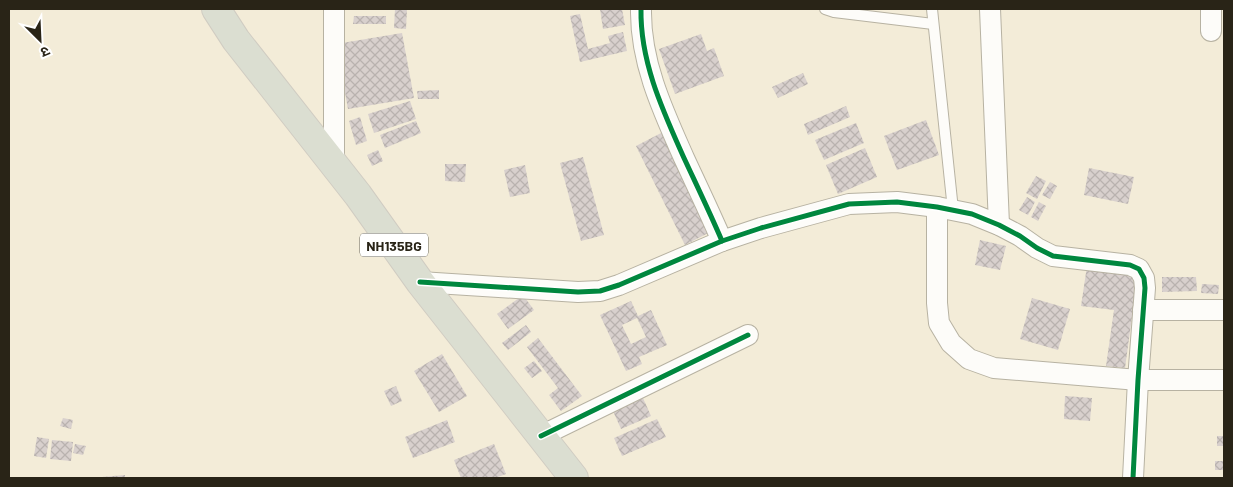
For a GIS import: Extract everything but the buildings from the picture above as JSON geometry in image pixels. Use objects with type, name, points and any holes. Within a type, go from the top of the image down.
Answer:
[{"type":"highway","name":"NH135BG","points":[[216,9],[236,40],[358,195],[420,282],[574,478]]},
{"type":"street","points":[[334,9],[334,165]]},
{"type":"street","points":[[641,9],[644,42],[655,88],[665,116],[722,241]]},
{"type":"street","points":[[990,9],[999,225]]},
{"type":"street","points":[[1211,9],[1211,31]]},
{"type":"street","points":[[420,282],[531,290],[600,291],[620,285],[722,241],[761,228],[849,204],[896,202],[945,208],[972,214],[999,225],[1053,256],[1130,265],[1139,269],[1144,278],[1145,288],[1133,478]]},
{"type":"street","points":[[945,208],[937,303],[939,323],[952,344],[969,359],[994,368],[1138,380],[1224,380]]},
{"type":"street","points":[[1143,310],[1224,310]]},
{"type":"street","points":[[541,436],[748,335]]},
{"type":"lane","points":[[826,9],[834,12],[933,24]]},
{"type":"lane","points":[[932,9],[945,208]]},
{"type":"cycle path","points":[[641,9],[644,48],[654,86],[676,140],[722,241]]},
{"type":"cycle path","points":[[420,282],[578,292],[600,291],[619,285],[722,241],[761,228],[849,204],[897,202],[972,214],[999,225],[1053,256],[1130,265],[1139,269],[1144,278],[1145,288],[1133,478]]},
{"type":"cycle path","points":[[541,436],[748,335]]}]
